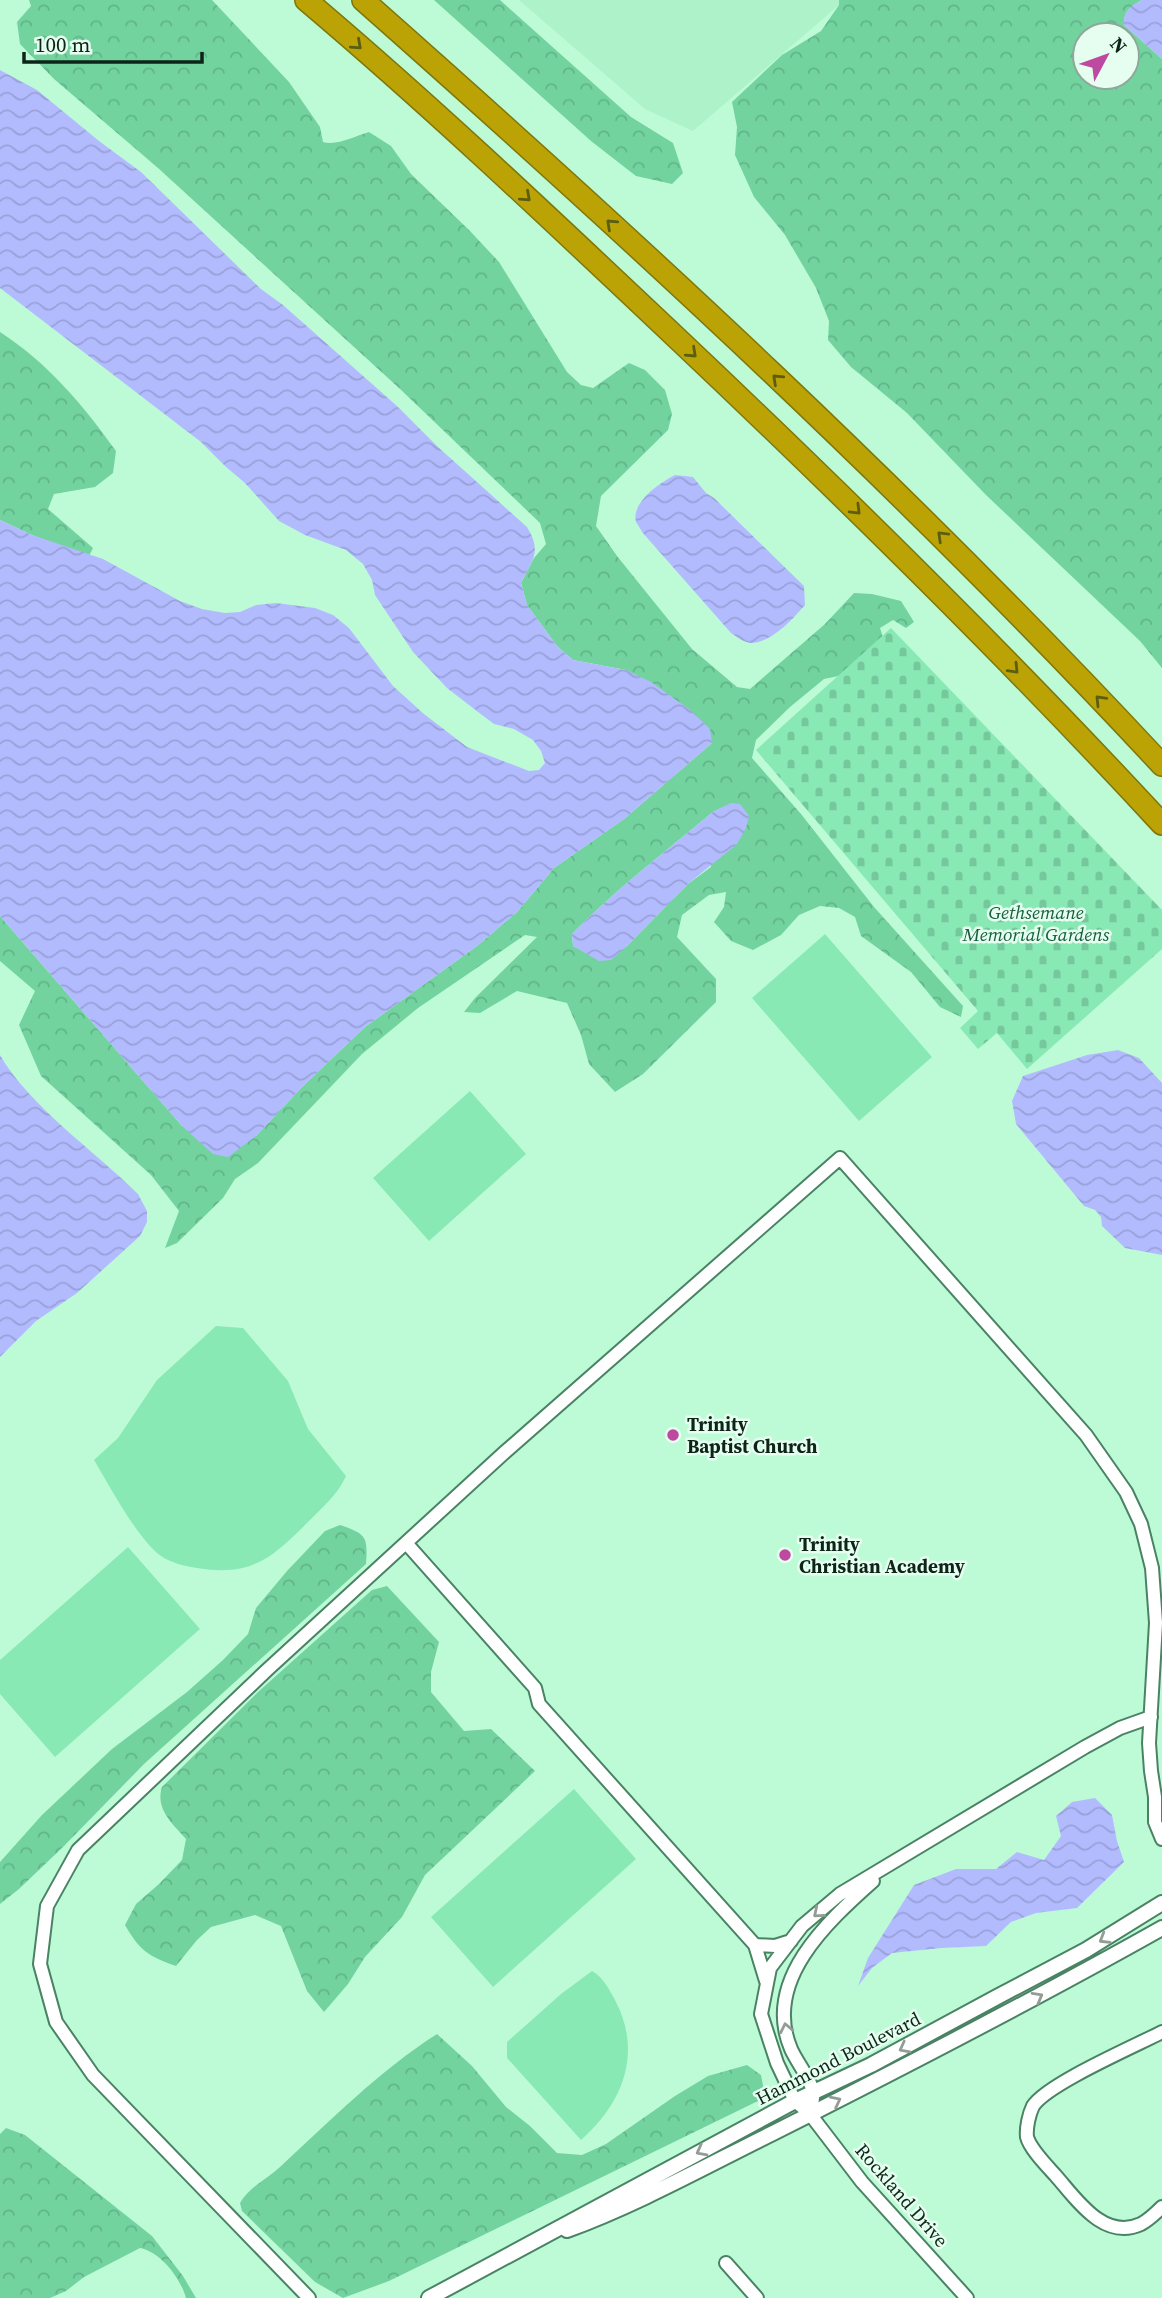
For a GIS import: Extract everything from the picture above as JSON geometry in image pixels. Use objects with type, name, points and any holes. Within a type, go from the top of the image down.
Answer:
[{"type":"highway","points":[[306,0],[570,237],[796,452],[967,620],[1162,824]]},
{"type":"highway","points":[[363,0],[499,120],[847,443],[971,565],[1162,765]]},
{"type":"street","points":[[309,2298],[93,2075],[56,2022],[40,1964],[47,1906],[78,1850],[267,1670],[505,1452],[840,1157],[1086,1435],[1126,1492],[1141,1524],[1152,1568],[1156,1623],[1150,1771],[1159,1801],[1155,1822],[1162,1839]]},
{"type":"street","points":[[407,1544],[535,1688],[539,1704],[755,1945],[767,1983]]},
{"type":"street","points":[[795,2101],[776,2063],[761,2014],[770,1968],[802,1926],[839,1894],[1108,1734],[1151,1717]]},
{"type":"street","points":[[810,2114],[813,2092],[790,2048],[783,2021],[785,1994],[800,1958],[849,1902],[895,1861]]},
{"type":"street","name":"Hammond Boulevard","points":[[429,2298],[795,2101],[871,2065],[1086,1950],[1162,1903]]},
{"type":"street","name":"Hammond Boulevard","points":[[530,2244],[585,2224],[641,2198],[810,2114],[1033,2001],[1162,1928]]},
{"type":"street","points":[[755,1945],[775,1946],[791,1941]]},
{"type":"street","points":[[1162,2032],[1055,2086],[1039,2099],[1029,2116],[1027,2138],[1042,2160],[1083,2207],[1103,2224],[1119,2228],[1140,2224],[1162,2207]]},
{"type":"street","name":"Rockland Drive","points":[[795,2101],[810,2114],[862,2182],[967,2298]]},
{"type":"street","points":[[726,2263],[757,2298]]},
{"type":"shaded area","points":[[519,0],[839,0],[839,5],[693,131],[645,109]]},
{"type":"green space","points":[[29,0],[212,0],[289,82],[320,127],[323,142],[340,142],[369,132],[391,146],[411,174],[499,262],[567,372],[581,385],[593,388],[629,363],[645,370],[665,390],[672,414],[668,430],[601,496],[596,526],[692,649],[737,687],[750,689],[825,624],[854,593],[901,601],[914,622],[906,628],[893,620],[880,628],[885,644],[853,673],[824,679],[790,707],[756,740],[752,758],[801,814],[874,907],[963,1006],[961,1017],[940,1007],[911,972],[861,936],[855,917],[839,908],[820,906],[799,915],[781,935],[753,950],[731,941],[714,922],[724,907],[726,892],[709,895],[682,915],[677,937],[716,979],[716,1002],[643,1074],[615,1092],[589,1064],[581,1035],[567,1003],[517,991],[480,1013],[464,1012],[537,937],[525,935],[418,1008],[362,1054],[258,1163],[235,1179],[223,1198],[177,1243],[165,1248],[179,1211],[151,1175],[41,1076],[19,1025],[35,991],[0,961],[0,916],[182,1126],[256,1136],[302,1087],[365,1027],[477,946],[517,912],[554,868],[624,819],[712,743],[626,670],[573,660],[557,646],[527,605],[521,583],[534,558],[546,544],[540,523],[399,388],[158,168],[54,79],[20,44],[17,22],[31,6]],"holes":[[[714,811],[711,867],[688,884],[626,947],[583,951],[573,946],[572,934],[589,917]]]},
{"type":"green space","points":[[434,0],[500,0],[631,117],[673,143],[683,173],[672,184],[636,176],[591,141]]},
{"type":"green space","points":[[839,0],[1142,0],[1128,10],[1124,21],[1071,21],[1071,91],[1141,91],[1141,40],[1162,59],[1162,668],[1140,641],[986,495],[907,413],[851,367],[828,340],[829,321],[816,288],[785,235],[754,197],[735,155],[737,127],[732,102],[782,55],[821,31],[839,5]]},
{"type":"green space","points":[[0,332],[34,357],[64,386],[116,451],[113,473],[95,487],[54,494],[48,509],[93,548],[89,556],[0,520]]},
{"type":"green space","name":"Gethsemane Memorial Gardens","points":[[891,628],[1162,910],[1162,949],[1027,1069],[997,1033],[978,1049],[960,1028],[978,1011],[756,750]]},
{"type":"green space","points":[[825,934],[932,1057],[859,1121],[752,998]]},
{"type":"green space","points":[[470,1091],[526,1154],[429,1241],[373,1178]]},
{"type":"green space","points":[[216,1326],[243,1328],[288,1381],[308,1429],[346,1476],[330,1500],[272,1555],[247,1567],[232,1570],[192,1567],[174,1562],[152,1549],[134,1526],[94,1460],[118,1438],[157,1380]]},
{"type":"green space","points":[[340,1525],[364,1537],[366,1564],[144,1764],[63,1847],[0,1904],[0,1862],[42,1815],[112,1749],[187,1692],[223,1660],[248,1634],[256,1608],[287,1571],[325,1531]]},
{"type":"green space","points":[[128,1547],[200,1629],[55,1757],[0,1694],[0,1660]]},
{"type":"green space","points":[[387,1586],[439,1642],[431,1672],[431,1692],[464,1731],[491,1729],[535,1771],[425,1875],[402,1917],[365,1957],[348,1984],[324,2012],[307,1991],[281,1926],[255,1915],[211,1927],[176,1966],[158,1959],[140,1947],[125,1925],[136,1904],[182,1860],[186,1839],[163,1809],[160,1795],[162,1787],[258,1692],[363,1598],[372,1590]]},
{"type":"green space","points":[[574,1789],[636,1859],[493,1987],[431,1917]]},
{"type":"green space","points":[[592,1971],[615,2000],[623,2020],[628,2058],[618,2093],[596,2126],[581,2140],[507,2058],[507,2042],[561,1994]]},
{"type":"green space","points":[[437,2034],[472,2066],[506,2107],[557,2153],[582,2155],[606,2144],[708,2076],[747,2065],[761,2075],[764,2091],[758,2101],[389,2281],[343,2298],[315,2282],[242,2211],[240,2203],[253,2188],[280,2167],[375,2080]]},
{"type":"green space","points":[[6,2128],[25,2135],[152,2236],[183,2276],[196,2298],[186,2298],[169,2267],[155,2255],[140,2248],[50,2298],[0,2298],[0,2134]]},
{"type":"water","points":[[1142,0],[1162,0],[1162,59],[1141,40],[1141,21],[1124,21],[1126,12]]},
{"type":"water","points":[[0,70],[37,90],[141,172],[261,289],[283,305],[397,406],[527,527],[535,549],[521,583],[527,605],[557,646],[573,660],[626,670],[651,682],[689,709],[710,729],[712,743],[624,819],[554,868],[517,912],[477,946],[365,1027],[302,1087],[256,1136],[228,1157],[213,1154],[182,1126],[0,916],[0,520],[32,535],[103,559],[180,601],[202,609],[225,613],[240,612],[256,605],[276,603],[315,608],[333,615],[349,628],[393,686],[467,747],[529,771],[539,770],[545,763],[533,740],[514,729],[494,724],[447,688],[413,652],[375,595],[372,580],[363,564],[346,550],[305,535],[279,521],[245,483],[201,442],[0,288]]},
{"type":"water","points":[[675,475],[693,477],[706,493],[804,586],[805,605],[774,635],[751,643],[731,633],[642,532],[636,522],[636,515],[642,500],[662,482]]},
{"type":"water","points":[[731,803],[740,804],[749,816],[737,844],[688,884],[626,947],[611,960],[599,961],[573,946],[572,934],[606,901],[714,811]]},
{"type":"water","points":[[1118,1050],[1139,1058],[1162,1083],[1162,1255],[1125,1248],[1102,1226],[1101,1217],[1095,1210],[1084,1206],[1016,1124],[1012,1101],[1023,1076],[1087,1055]]},
{"type":"water","points":[[0,1055],[28,1093],[138,1194],[147,1211],[147,1222],[140,1236],[77,1293],[36,1321],[0,1357]]},
{"type":"water","points":[[1095,1798],[1112,1815],[1124,1862],[1077,1908],[1036,1913],[1011,1922],[986,1946],[892,1953],[872,1968],[858,1986],[868,1958],[914,1885],[956,1869],[996,1869],[1017,1852],[1044,1860],[1061,1836],[1056,1816],[1072,1802]]},
{"type":"place","name":"Trinity Baptist Church","points":[[673,1435]]},
{"type":"place","name":"Trinity Christian Academy","points":[[785,1555]]}]
